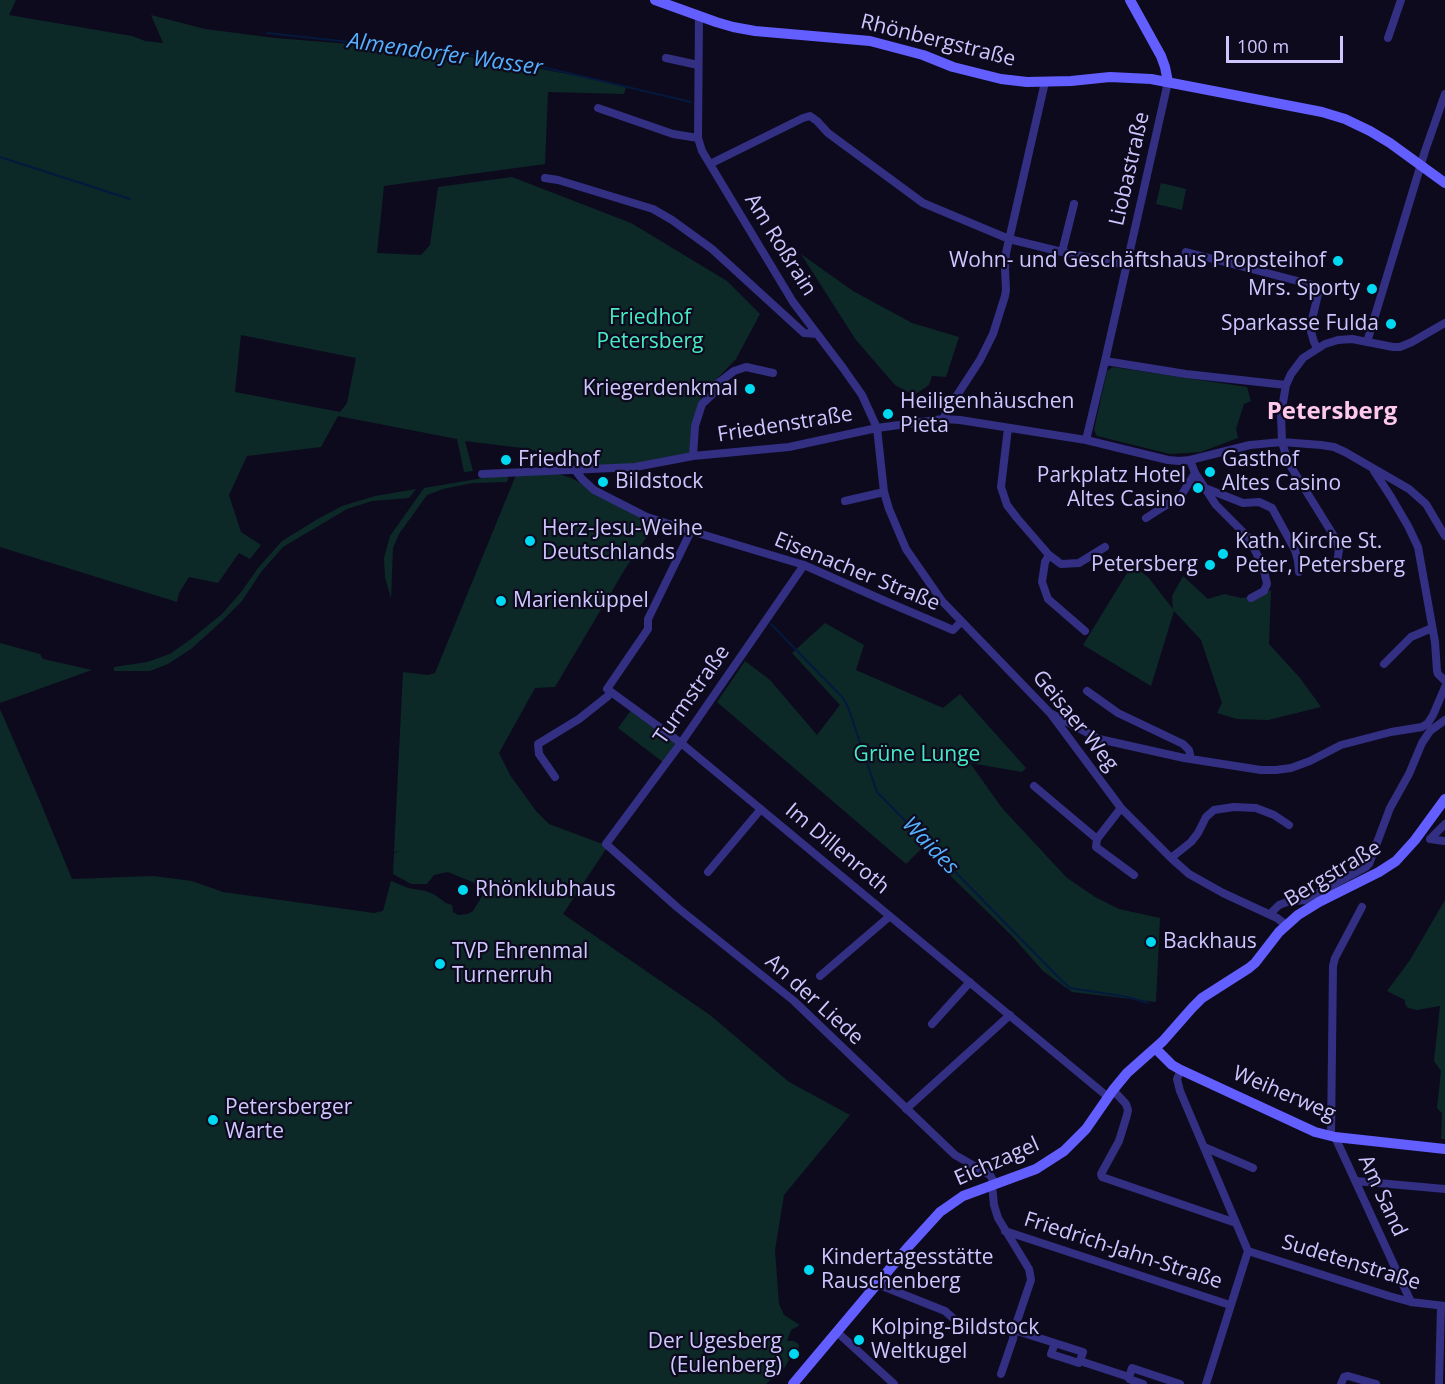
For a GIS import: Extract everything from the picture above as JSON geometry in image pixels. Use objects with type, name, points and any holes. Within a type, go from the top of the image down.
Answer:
[{"type":"main road","name":"Rhönbergstraße","points":[[655,0],[733,27],[870,41],[922,55],[953,67],[1012,81],[1137,78],[1300,107],[1339,117],[1380,136],[1445,183]]},
{"type":"main road","points":[[1130,0],[1161,56],[1166,67],[1168,82]]},
{"type":"main road","name":"Bergstraße","points":[[1155,1048],[1202,998],[1255,963],[1286,926],[1308,908],[1396,861],[1415,840],[1445,799]]},
{"type":"main road","name":"Weiherweg","points":[[1155,1048],[1172,1065],[1181,1070],[1315,1132],[1333,1137],[1445,1149]]},
{"type":"main road","name":"Eichzagel","points":[[794,1384],[909,1246],[942,1210],[963,1196],[1036,1169],[1064,1151],[1086,1129],[1126,1073],[1155,1048]]},
{"type":"street","points":[[1388,38],[1401,0]]},
{"type":"street","name":"Am Roßrain","points":[[699,16],[698,138],[702,151],[792,302],[862,395],[877,428]]},
{"type":"street","points":[[666,58],[698,65]]},
{"type":"street","points":[[943,419],[980,360],[993,334],[1006,290],[1005,261],[1008,239],[1045,82]]},
{"type":"street","name":"Liobastraße","points":[[1086,440],[1168,82]]},
{"type":"street","points":[[1367,342],[1445,94]]},
{"type":"street","points":[[598,108],[673,134],[698,138]]},
{"type":"street","points":[[710,164],[810,116],[828,133],[923,203],[1008,239],[1126,265]]},
{"type":"street","points":[[546,178],[653,209],[712,249],[804,333],[817,334]]},
{"type":"street","points":[[1062,252],[1074,204]]},
{"type":"street","points":[[1186,252],[1317,286],[1319,290],[1310,328],[1317,348]]},
{"type":"street","points":[[1337,563],[1339,550],[1337,541],[1288,462],[1282,442],[1281,414],[1286,385],[1297,364],[1317,348],[1338,340],[1352,339],[1400,347],[1445,323]]},
{"type":"street","points":[[1105,361],[1186,374],[1286,385]]},
{"type":"street","points":[[693,456],[695,426],[702,404],[719,388],[717,384],[734,371],[746,367],[773,373]]},
{"type":"street","name":"Friedenstraße","points":[[482,474],[635,467],[693,456],[789,447],[877,428],[943,419],[960,420],[1086,440],[1179,461],[1250,445],[1282,442],[1334,447],[1418,495],[1445,536]]},
{"type":"street","name":"Geisaer Weg","points":[[877,428],[884,492],[889,509],[906,549],[942,601],[1051,714],[1121,808],[1171,858],[1189,874],[1223,893],[1270,914],[1286,926]]},
{"type":"street","points":[[1008,428],[1001,487],[1007,505],[1017,518],[1049,555],[1061,564],[1079,563],[1105,547]]},
{"type":"street","points":[[1190,460],[1195,473],[1216,505],[1248,537],[1263,566],[1267,584],[1264,591],[1251,598]]},
{"type":"street","points":[[1371,467],[1391,496],[1418,547],[1437,671],[1445,681]]},
{"type":"street","name":"Eisenacher Straße","points":[[576,471],[594,490],[647,517],[804,565],[953,630],[962,622]]},
{"type":"street","points":[[1146,518],[1179,499],[1195,473]]},
{"type":"street","points":[[1205,488],[1243,502],[1259,502],[1272,508],[1295,550],[1299,572]]},
{"type":"street","points":[[845,501],[884,492]]},
{"type":"street","points":[[681,743],[607,689],[648,629],[648,619],[691,531]]},
{"type":"street","points":[[1049,555],[1045,562],[1042,582],[1048,599],[1085,631]]},
{"type":"street","name":"Turmstraße","points":[[606,844],[681,743],[804,565]]},
{"type":"street","points":[[1384,664],[1411,637],[1432,628]]},
{"type":"street","points":[[1051,714],[1100,739],[1155,752],[1261,770],[1291,768],[1341,745],[1391,732],[1422,727],[1431,719],[1445,687]]},
{"type":"street","points":[[1087,691],[1118,713],[1183,744],[1189,750],[1191,759]]},
{"type":"street","points":[[555,777],[539,754],[538,744],[579,719],[610,692]]},
{"type":"street","points":[[1440,698],[1445,707]]},
{"type":"street","points":[[1270,914],[1279,905],[1305,900],[1369,864],[1390,808],[1409,774],[1422,743],[1430,731],[1445,720]]},
{"type":"street","name":"Im Dillenroth","points":[[681,743],[1010,1015],[1110,1094],[1126,1104],[1128,1112],[1121,1136],[1101,1174],[1102,1178],[1236,1223]]},
{"type":"street","points":[[1034,786],[1097,839]]},
{"type":"street","points":[[1171,858],[1191,842],[1206,817],[1214,810],[1234,807],[1256,808],[1274,815],[1289,825]]},
{"type":"street","points":[[708,872],[761,808]]},
{"type":"street","points":[[1121,808],[1097,839],[1096,847],[1134,875]]},
{"type":"street","points":[[1444,842],[1430,839],[1445,824]]},
{"type":"street","name":"An der Liede","points":[[606,844],[678,908],[794,1001],[955,1155],[990,1175],[993,1184]]},
{"type":"street","points":[[1333,1137],[1333,966],[1362,907]]},
{"type":"street","points":[[820,976],[890,916]]},
{"type":"street","points":[[932,1024],[970,982]]},
{"type":"street","points":[[906,1109],[1010,1015]]},
{"type":"street","points":[[1181,1070],[1177,1079],[1178,1084],[1248,1251],[1206,1384]]},
{"type":"street","name":"Am Sand","points":[[1333,1137],[1356,1181],[1411,1302]]},
{"type":"street","points":[[1204,1147],[1253,1168]]},
{"type":"street","points":[[1356,1181],[1445,1189]]},
{"type":"street","name":"Friedrich-Jahn-Straße","points":[[993,1184],[996,1212],[1030,1274],[1001,1374]]},
{"type":"street","name":"Friedrich-Jahn-Straße","points":[[1005,1232],[1230,1305]]},
{"type":"street","name":"Sudetenstraße","points":[[1248,1251],[1389,1296],[1411,1302],[1443,1306]]},
{"type":"street","points":[[877,1284],[945,1311],[954,1319]]},
{"type":"street","points":[[1439,1384],[1443,1306]]},
{"type":"street","points":[[1014,1330],[1083,1352],[1080,1361],[1143,1384]]},
{"type":"street","points":[[837,1332],[894,1384]]},
{"type":"street","points":[[1129,1377],[1132,1368],[1156,1380],[1180,1384]]},
{"type":"street","points":[[1341,1384],[1344,1377],[1348,1376],[1376,1384]]},
{"type":"green space","name":"Friedhof Petersberg","points":[[0,0],[16,0],[9,15],[132,36],[145,41],[163,43],[151,15],[205,29],[495,60],[626,87],[624,94],[548,92],[545,164],[384,186],[377,253],[421,255],[430,245],[438,187],[512,177],[631,223],[727,281],[760,314],[736,359],[703,393],[691,427],[690,454],[635,464],[588,467],[560,452],[542,453],[530,449],[465,441],[473,471],[464,472],[457,439],[338,416],[321,447],[247,456],[229,495],[241,532],[261,545],[250,559],[239,553],[218,583],[189,577],[179,593],[177,602],[0,547]],"holes":[[[241,335],[356,358],[347,403],[340,412],[235,392]]]},
{"type":"green space","points":[[1161,183],[1186,189],[1182,210],[1156,204]]},
{"type":"green space","points":[[801,254],[853,291],[912,323],[959,337],[946,377],[932,376],[929,385],[914,395],[895,385],[856,340]]},
{"type":"green space","points":[[1113,367],[1247,387],[1251,401],[1244,404],[1236,429],[1238,438],[1201,452],[1170,454],[1097,436],[1094,430],[1107,371]]},
{"type":"green space","points":[[559,474],[571,478],[656,523],[625,569],[555,687],[535,688],[499,753],[510,775],[536,811],[549,824],[608,846],[563,914],[710,1015],[789,1082],[850,1115],[784,1195],[775,1250],[779,1304],[784,1315],[800,1325],[791,1330],[787,1341],[797,1343],[798,1351],[785,1367],[766,1384],[0,1384],[0,709],[72,879],[153,876],[192,881],[223,892],[374,913],[383,911],[391,881],[435,895],[452,905],[453,912],[458,915],[468,914],[473,911],[487,888],[448,872],[434,875],[427,884],[411,884],[393,874],[394,853],[402,851],[394,852],[403,672],[428,675],[435,673],[516,475]]},
{"type":"green space","points":[[509,476],[507,482],[472,483],[427,495],[399,534],[393,548],[391,598],[385,577],[384,558],[390,536],[424,488],[489,477]]},
{"type":"green space","points":[[416,489],[409,498],[372,501],[347,509],[283,547],[261,572],[242,601],[191,649],[168,664],[150,671],[114,671],[114,667],[147,662],[170,654],[191,639],[222,614],[282,541],[316,520],[342,506],[375,496]]},
{"type":"green space","points":[[1132,565],[1148,577],[1173,609],[1172,596],[1183,576],[1208,599],[1224,594],[1241,598],[1259,596],[1271,590],[1269,644],[1300,678],[1321,707],[1268,720],[1237,719],[1217,713],[1222,703],[1201,640],[1174,611],[1151,686],[1083,645]]},
{"type":"green space","name":"Grüne Lunge","points":[[825,623],[864,645],[856,670],[943,708],[960,694],[1026,768],[1022,772],[970,763],[1002,808],[1067,878],[1095,897],[1119,909],[1160,918],[1156,1002],[1072,992],[1043,971],[1012,936],[922,848],[906,864],[717,702],[745,661],[770,680],[817,735],[840,705],[792,653]]},
{"type":"green space","points":[[0,643],[40,654],[43,659],[92,670],[0,703]]},
{"type":"green space","points":[[632,709],[677,741],[663,762],[618,728]]},
{"type":"green space","points":[[1445,900],[1445,1139],[1441,1139],[1442,1113],[1437,1108],[1441,1071],[1434,1061],[1440,1006],[1417,1010],[1408,1008],[1405,1000],[1387,991],[1410,960]]},
{"type":"waterway","name":"Almendorfer Wasser","points":[[267,33],[508,59],[691,102]]},
{"type":"waterway","points":[[0,157],[130,199]]},
{"type":"waterway","name":"Waides","points":[[771,624],[843,698],[877,792],[1062,981],[1070,988],[1128,997],[1148,1003]]},
{"type":"place","name":"Wohn- und Geschäftshaus Propsteihof","points":[[1338,261]]},
{"type":"place","name":"Mrs. Sporty","points":[[1372,289]]},
{"type":"place","name":"Sparkasse Fulda","points":[[1391,324]]},
{"type":"place","name":"Kriegerdenkmal","points":[[750,389]]},
{"type":"place","name":"Heiligenhäuschen Pieta","points":[[888,414]]},
{"type":"place","name":"Friedhof","points":[[506,460]]},
{"type":"place","name":"Gasthof Altes Casino","points":[[1210,472]]},
{"type":"place","name":"Bildstock","points":[[603,482]]},
{"type":"place","name":"Parkplatz Hotel Altes Casino","points":[[1198,488]]},
{"type":"place","name":"Herz-Jesu-Weihe Deutschlands","points":[[530,541]]},
{"type":"place","name":"Kath. Kirche St. Peter, Petersberg","points":[[1223,554]]},
{"type":"place","name":"Petersberg","points":[[1210,565]]},
{"type":"place","name":"Marienküppel","points":[[501,601]]},
{"type":"place","name":"Rhönklubhaus","points":[[463,890]]},
{"type":"place","name":"Backhaus","points":[[1151,942]]},
{"type":"place","name":"TVP Ehrenmal Turnerruh","points":[[440,964]]},
{"type":"place","name":"Petersberger Warte","points":[[213,1120]]},
{"type":"place","name":"Kindertagesstätte Rauschenberg","points":[[809,1270]]},
{"type":"place","name":"Kolping-Bildstock Weltkugel","points":[[859,1340]]},
{"type":"place","name":"Der Ugesberg (Eulenberg)","points":[[794,1354]]},
{"type":"district","name":"Petersberg","points":[[1332,412]]}]
